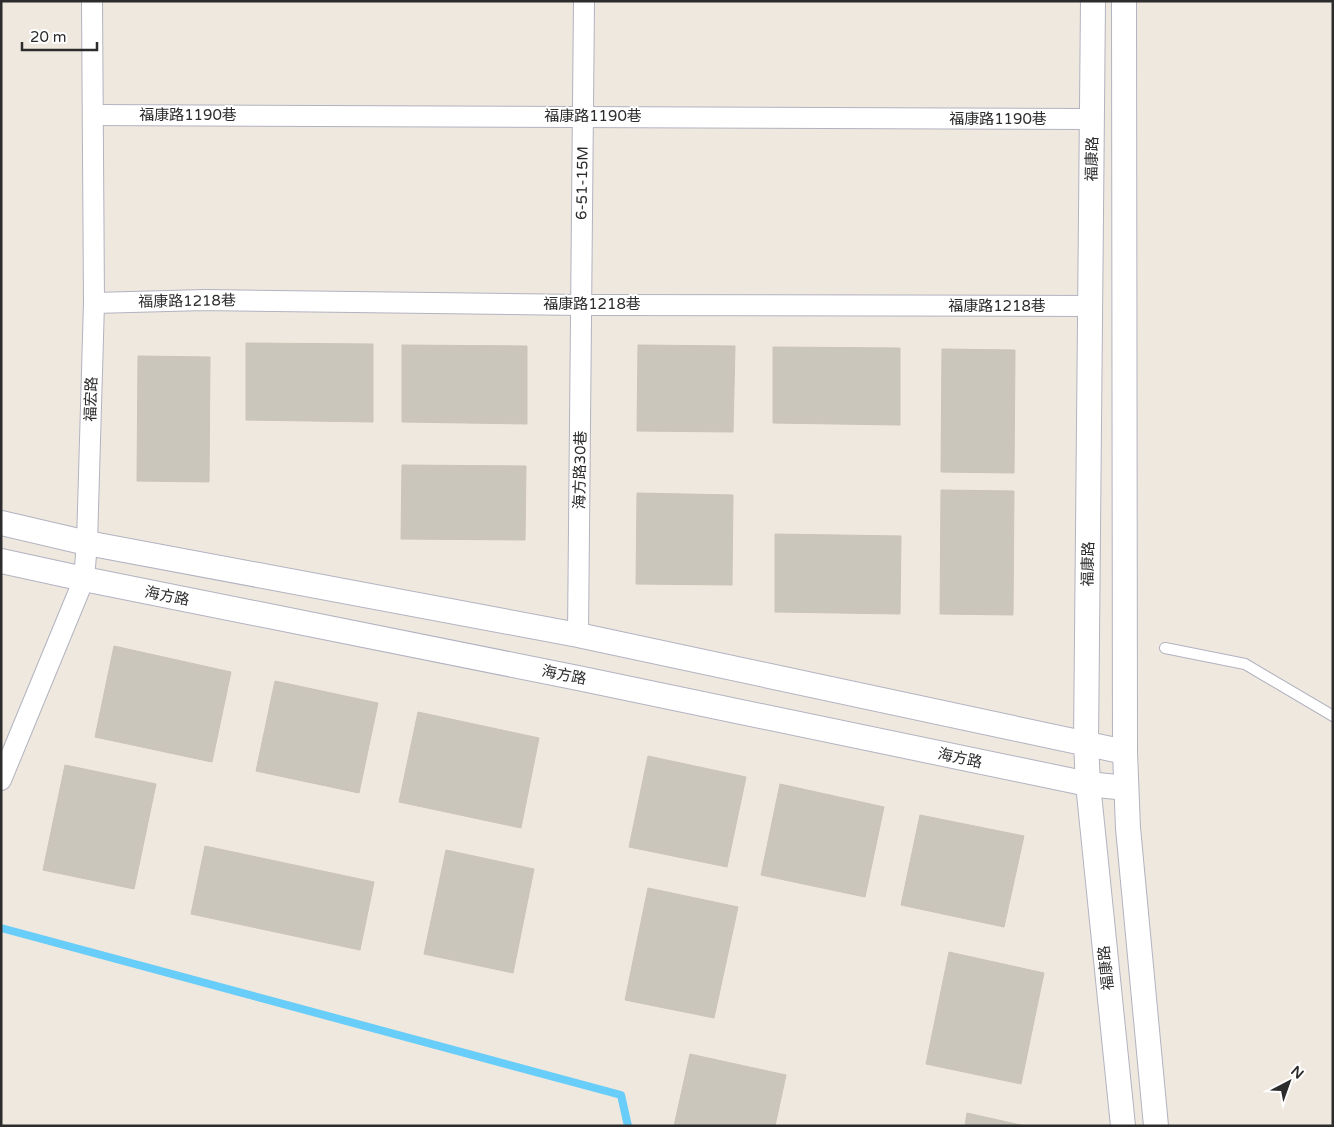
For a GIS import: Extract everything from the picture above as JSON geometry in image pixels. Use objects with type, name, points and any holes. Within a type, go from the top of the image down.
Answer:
[{"type":"street","name":"福宏路","points":[[1,780],[84,579],[87,543],[94,303],[92,1]]},
{"type":"street","name":"6-51-15M","points":[[581,304],[584,1]]},
{"type":"street","name":"福康路","points":[[1093,1],[1086,743],[1088,784],[1123,1126]]},
{"type":"street","points":[[1124,1],[1126,788],[1128,828],[1156,1126]]},
{"type":"street","name":"福康路1190巷","points":[[93,115],[1093,119]]},
{"type":"street","name":"福康路1218巷","points":[[94,303],[205,300],[1091,306]]},
{"type":"street","name":"海方路30巷","points":[[578,636],[581,304]]},
{"type":"street","points":[[1,523],[87,543],[578,636],[1125,752]]},
{"type":"street","name":"海方路","points":[[1,561],[1088,784],[1126,788]]},
{"type":"lane","points":[[1165,648],[1245,664],[1333,716]]},
{"type":"building","points":[[246,343],[373,344],[373,422],[246,420]]},
{"type":"building","points":[[402,345],[527,346],[527,424],[402,422]]},
{"type":"building","points":[[638,345],[735,346],[733,432],[637,431]]},
{"type":"building","points":[[773,347],[900,348],[900,425],[773,423]]},
{"type":"building","points":[[942,349],[1015,350],[1014,473],[941,472]]},
{"type":"building","points":[[138,356],[210,357],[209,482],[137,481]]},
{"type":"building","points":[[402,465],[526,466],[525,540],[401,539]]},
{"type":"building","points":[[941,490],[1014,491],[1013,615],[940,614]]},
{"type":"building","points":[[637,493],[733,495],[732,585],[636,584]]},
{"type":"building","points":[[775,534],[901,536],[900,614],[775,612]]},
{"type":"building","points":[[114,646],[231,672],[212,762],[95,737]]},
{"type":"building","points":[[275,681],[378,703],[359,793],[256,771]]},
{"type":"building","points":[[418,712],[539,738],[521,828],[399,802]]},
{"type":"building","points":[[648,756],[746,777],[727,867],[629,847]]},
{"type":"building","points":[[65,765],[156,784],[134,889],[43,870]]},
{"type":"building","points":[[780,784],[884,807],[865,897],[761,875]]},
{"type":"building","points":[[920,815],[1024,836],[1004,927],[901,905]]},
{"type":"building","points":[[205,846],[374,882],[360,950],[191,914]]},
{"type":"building","points":[[446,850],[534,869],[513,973],[424,954]]},
{"type":"building","points":[[648,888],[738,907],[714,1018],[625,1000]]},
{"type":"building","points":[[949,952],[1044,973],[1021,1084],[926,1064]]},
{"type":"building","points":[[690,1054],[786,1075],[775,1126],[674,1126]]},
{"type":"building","points":[[967,1113],[1025,1126],[965,1126]]},
{"type":"waterway","points":[[1,928],[621,1095],[628,1126]]}]
